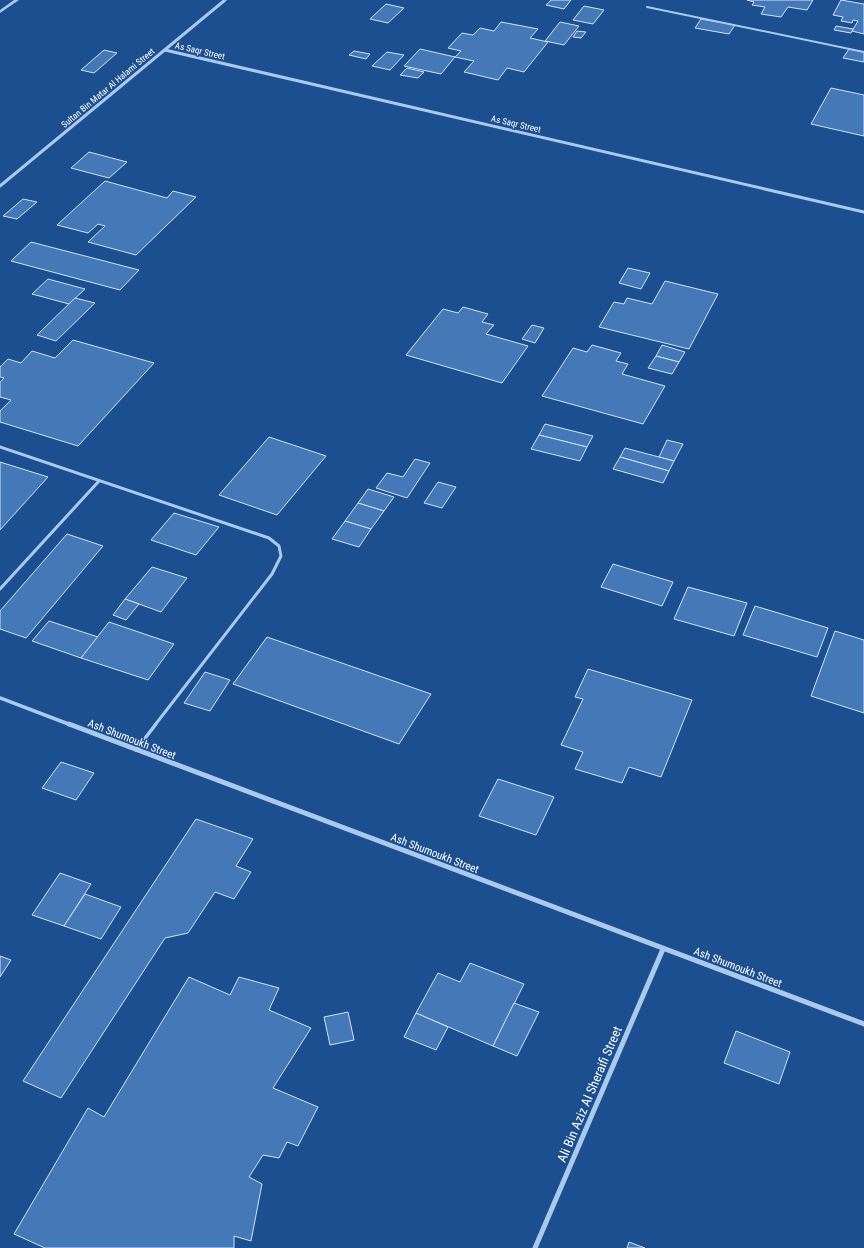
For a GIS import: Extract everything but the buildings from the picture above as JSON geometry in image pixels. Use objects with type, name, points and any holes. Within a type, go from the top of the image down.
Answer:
[{"type":"street","points":[[0,12],[17,0]]},
{"type":"street","name":"Sultan Bin Matar Al Halami Street","points":[[0,186],[225,0]]},
{"type":"street","name":"As Saqr Street","points":[[165,50],[864,212]]},
{"type":"street","name":"Ash Shumoukh Street","points":[[0,698],[864,1024]]},
{"type":"street","name":"Ali Bin Aziz Al Sheraifi Street","points":[[535,1248],[663,949]]},
{"type":"lane","points":[[647,7],[864,52]]},
{"type":"lane","points":[[0,447],[98,482],[269,538],[276,541],[281,550],[279,562],[272,574],[136,750]]},
{"type":"lane","points":[[0,589],[98,482]]}]
